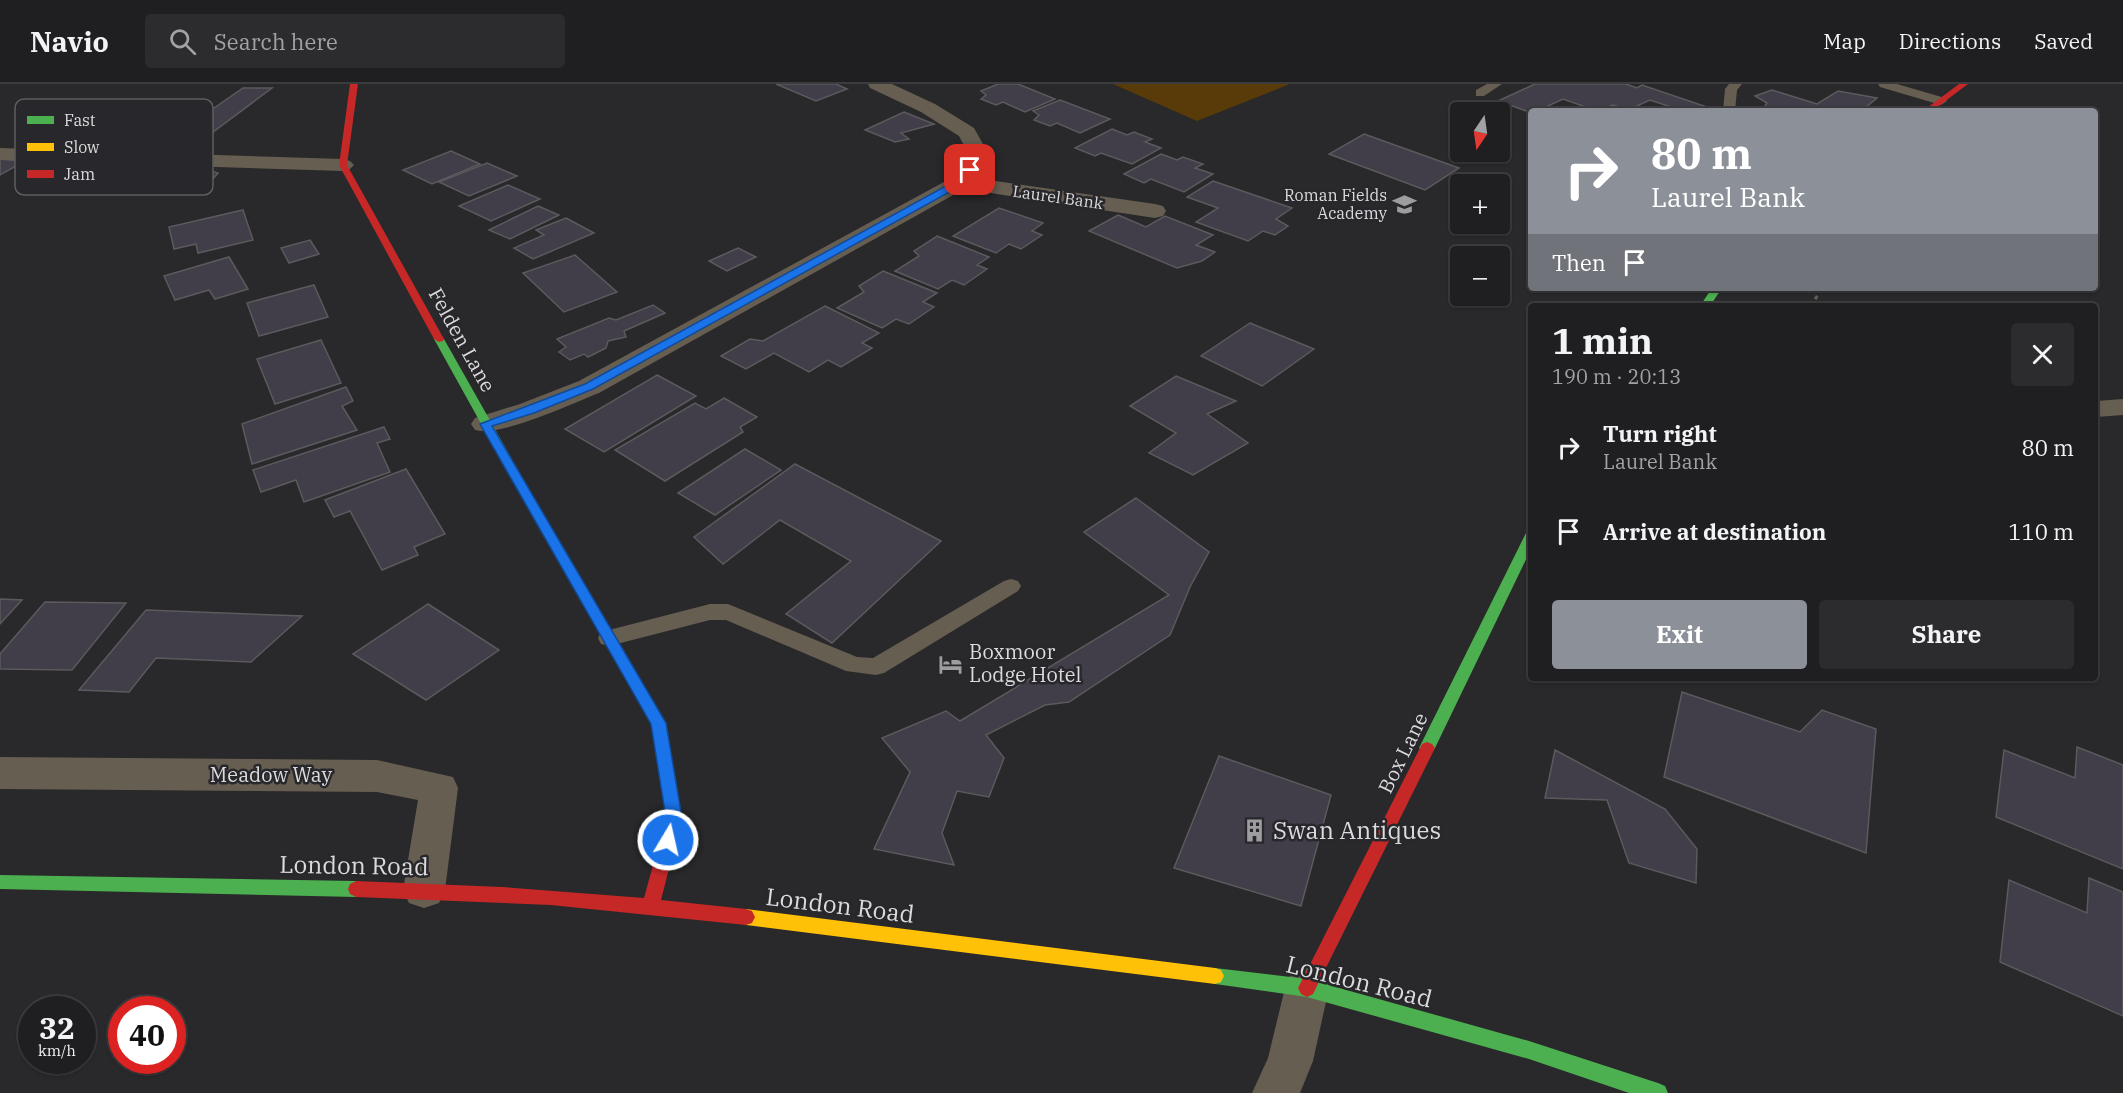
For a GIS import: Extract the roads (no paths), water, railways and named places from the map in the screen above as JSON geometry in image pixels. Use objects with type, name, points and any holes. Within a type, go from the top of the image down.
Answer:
[{"type":"main road","points":[[343,165],[354,84]]},
{"type":"main road","points":[[1931,108],[1964,84]]},
{"type":"main road","name":"Felden Lane","points":[[343,165],[485,424],[658,723],[674,818],[651,905]]},
{"type":"main road","name":"Box Lane","points":[[1307,988],[1364,877],[1528,541]]},
{"type":"main road","name":"London Road","points":[[0,882],[424,890],[651,905],[1307,988],[1529,1050],[1658,1093]]},
{"type":"street","points":[[485,424],[530,410],[589,387],[961,182],[978,153],[967,132],[928,108],[877,84]]},
{"type":"street","points":[[0,154],[15,154]]},
{"type":"street","points":[[213,161],[343,165]]},
{"type":"street","name":"Laurel Bank","points":[[961,182],[1155,211]]},
{"type":"street","points":[[2098,409],[2123,407]]},
{"type":"street","name":"Meadow Way","points":[[0,773],[376,776],[439,788],[424,890]]},
{"type":"street","points":[[1276,1093],[1290,1061],[1307,988]]},
{"type":"lane","points":[[1480,93],[1496,84]]},
{"type":"lane","points":[[1730,108],[1731,89],[1736,84]]},
{"type":"lane","points":[[1884,84],[1941,100]]},
{"type":"lane","points":[[609,638],[710,612],[728,612],[854,665],[876,667],[1011,586]]},
{"type":"place","name":"Roman Fields Academy","points":[[1405,204]]},
{"type":"place","name":"Boxmoor Lodge Hotel","points":[[951,664]]},
{"type":"place","name":"Swan Antiques","points":[[1255,831]]}]
